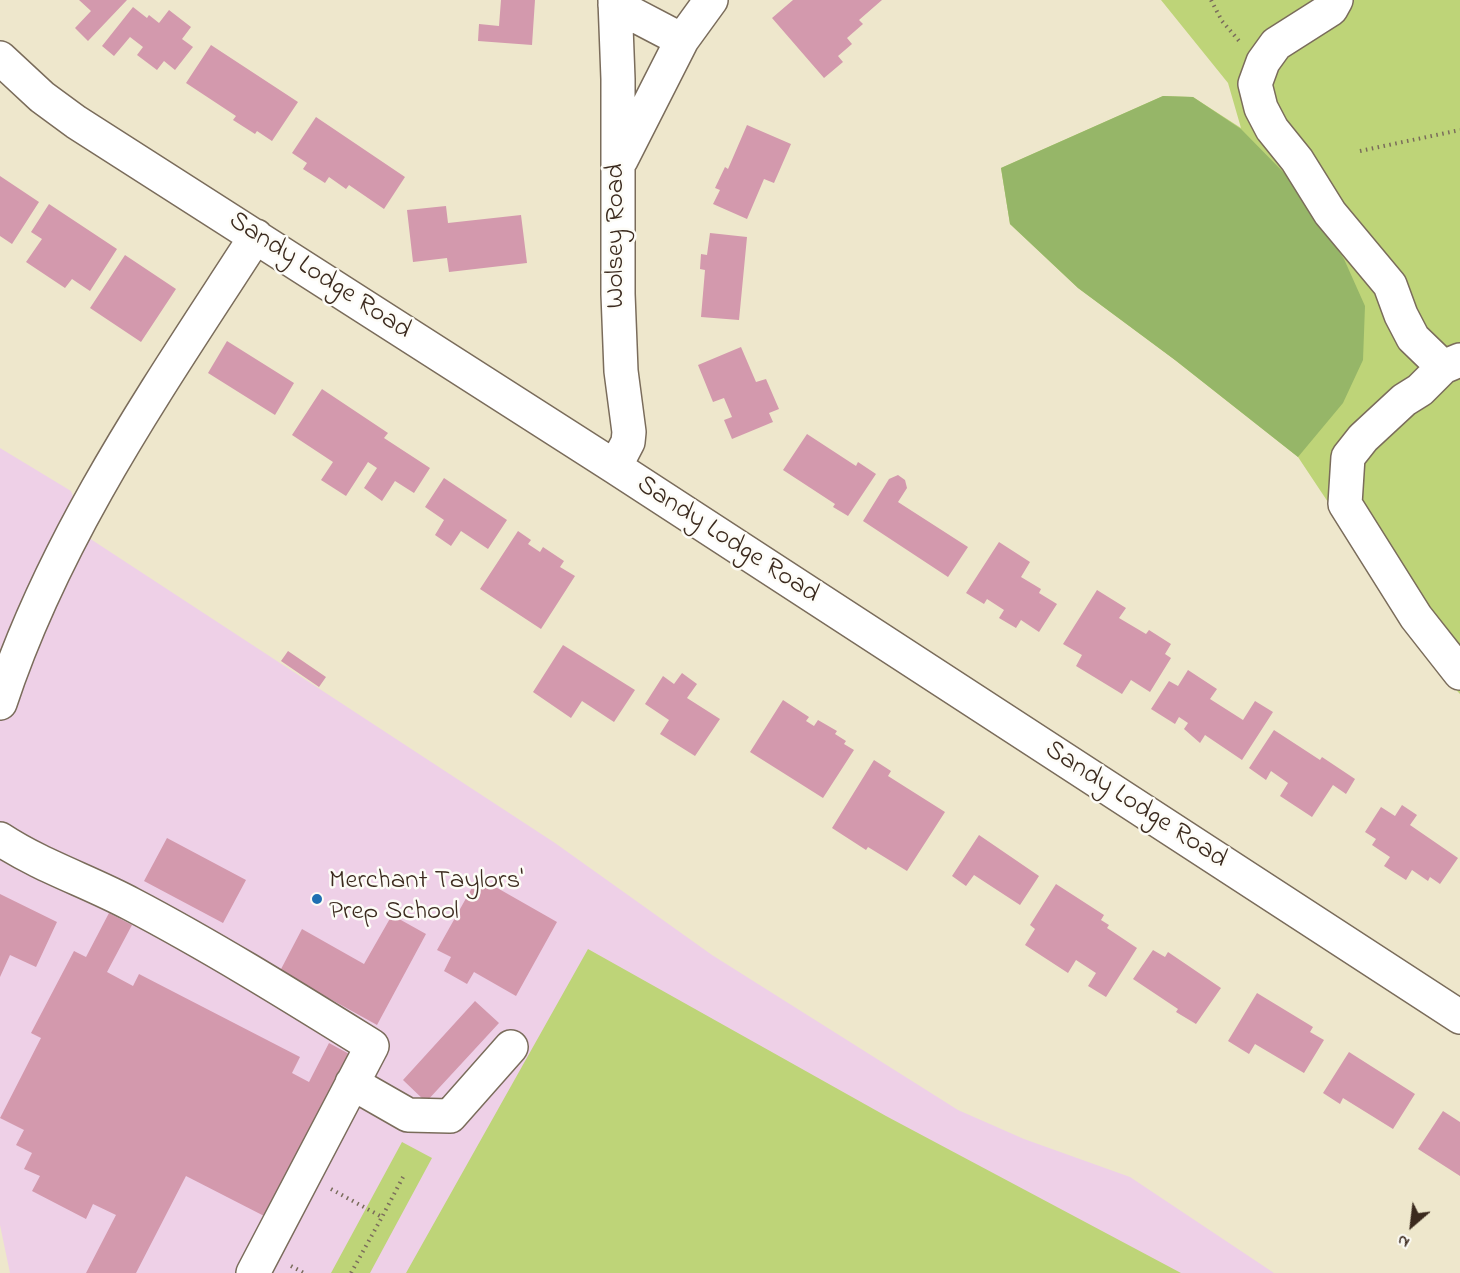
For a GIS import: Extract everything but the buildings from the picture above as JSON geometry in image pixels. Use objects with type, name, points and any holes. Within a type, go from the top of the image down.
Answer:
[{"type":"street","points":[[618,167],[682,40],[711,0]]},
{"type":"street","points":[[1336,0],[1331,9],[1276,44],[1263,62],[1255,84],[1261,108],[1272,129],[1297,160],[1330,213],[1390,285],[1401,315],[1413,338],[1451,363],[1420,390],[1404,400],[1363,438],[1348,457],[1345,504],[1416,617],[1460,673]]},
{"type":"street","points":[[615,2],[682,40]]},
{"type":"street","name":"Wolsey Road","points":[[615,2],[618,79],[618,294],[621,371],[629,432],[628,442],[615,468]]},
{"type":"street","name":"Sandy Lodge Road","points":[[0,58],[42,97],[76,122],[615,468],[1460,1017]]},
{"type":"street","points":[[0,702],[54,568],[124,440],[256,236]]},
{"type":"street","points":[[0,839],[19,852],[130,904],[293,997],[372,1046],[253,1273]]},
{"type":"street","points":[[352,1083],[408,1115],[450,1116],[511,1047]]},
{"type":"path","points":[[1211,0],[1231,33],[1243,47],[1263,62]]},
{"type":"path","points":[[1360,151],[1460,130]]},
{"type":"path","points":[[304,1174],[382,1217]]},
{"type":"path","points":[[351,1273],[403,1177]]},
{"type":"shaded area","name":"Merchant Taylors' Prep School","points":[[0,448],[71,491],[89,538],[555,843],[712,955],[958,1110],[1024,1139],[1130,1177],[1274,1273],[10,1273],[0,1225]]},
{"type":"green space","points":[[1161,0],[1460,0],[1460,694],[1445,678],[1298,457],[1175,360],[1078,288],[1010,224],[1001,168],[1163,96],[1193,97],[1241,128],[1228,83]]},
{"type":"green space","points":[[1163,96],[1193,97],[1241,129],[1293,182],[1344,259],[1365,306],[1363,360],[1343,403],[1298,457],[1175,360],[1078,288],[1010,224],[1001,168]]},
{"type":"green space","points":[[588,949],[886,1116],[1181,1273],[406,1273]]},
{"type":"green space","points":[[402,1142],[432,1158],[370,1273],[331,1273]]},
{"type":"place","name":"Merchant Taylors' Prep School","points":[[317,899]]}]
